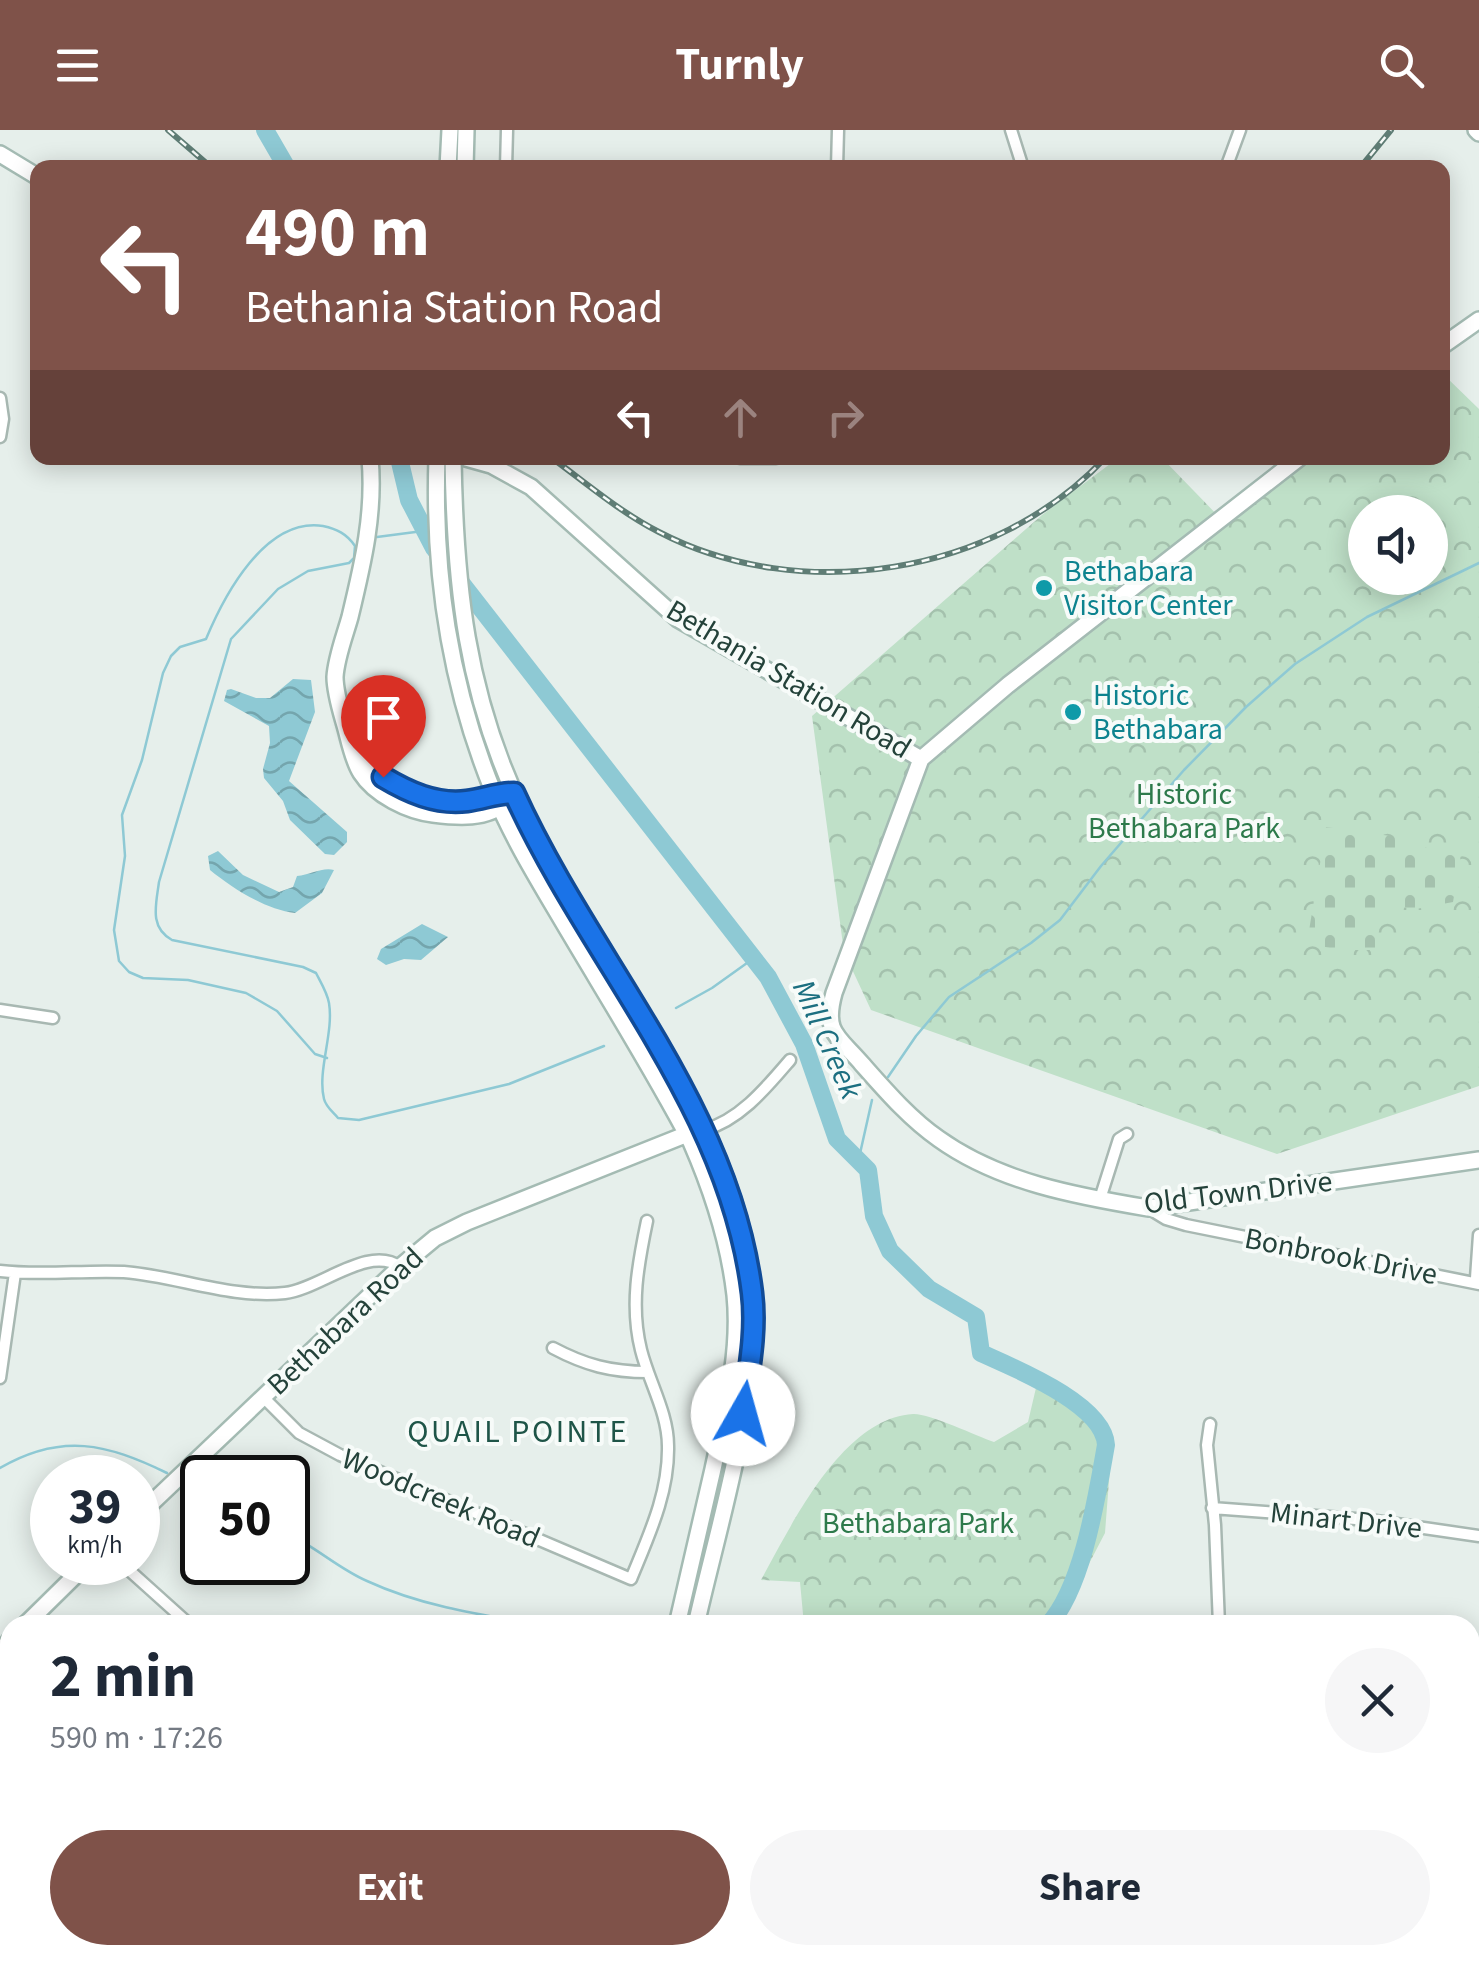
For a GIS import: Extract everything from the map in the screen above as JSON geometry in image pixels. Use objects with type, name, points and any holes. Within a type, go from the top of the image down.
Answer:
[{"type":"street","points":[[448,160],[450,130]]},
{"type":"street","points":[[464,160],[466,130]]},
{"type":"street","points":[[506,160],[507,130]]},
{"type":"street","points":[[837,160],[838,130]]},
{"type":"street","points":[[1012,130],[1020,160]]},
{"type":"street","points":[[1229,160],[1240,130]]},
{"type":"street","points":[[0,154],[30,171]]},
{"type":"street","points":[[1450,340],[1479,320]]},
{"type":"street","points":[[0,398],[0,437]]},
{"type":"street","points":[[371,465],[369,538],[335,676],[340,708],[362,774],[398,803],[427,814],[474,816],[514,793]]},
{"type":"street","points":[[437,465],[438,571],[447,636],[463,705],[497,800],[529,864],[686,1132],[706,1176],[725,1239],[735,1296],[736,1333],[726,1411],[679,1615]]},
{"type":"street","points":[[453,465],[456,571],[470,661],[485,716],[514,793],[546,855],[704,1130],[722,1170],[741,1236],[752,1294],[754,1334],[743,1414],[698,1615]]},
{"type":"street","name":"Bethania Station Road","points":[[491,465],[531,487],[678,619],[921,759]]},
{"type":"street","points":[[921,759],[1008,685],[1290,465]]},
{"type":"street","name":"Old Town Drive","points":[[921,759],[828,1013],[838,1040],[936,1137],[993,1168],[1036,1185],[1148,1208],[1479,1160]]},
{"type":"street","points":[[0,1010],[53,1018]]},
{"type":"street","name":"Bethabara Road","points":[[160,1495],[400,1267],[436,1238],[466,1222],[589,1176],[686,1132],[719,1126],[761,1094],[790,1060]]},
{"type":"street","points":[[1100,1199],[1119,1139],[1126,1134]]},
{"type":"street","name":"Bonbrook Drive","points":[[1148,1208],[1166,1219],[1186,1224],[1479,1283]]},
{"type":"street","points":[[553,1348],[586,1365],[616,1372],[648,1372],[636,1328],[634,1292],[646,1221]]},
{"type":"street","points":[[1479,1235],[1479,1283]]},
{"type":"street","points":[[0,1271],[121,1272],[231,1290],[284,1293],[373,1260],[392,1260],[400,1267]]},
{"type":"street","points":[[0,1378],[15,1273]]},
{"type":"street","name":"Woodcreek Road","points":[[263,1397],[300,1433],[340,1455],[632,1578],[659,1510],[668,1463],[666,1427],[648,1372]]},
{"type":"street","points":[[1210,1424],[1207,1446],[1218,1615]]},
{"type":"street","name":"Minart Drive","points":[[1212,1508],[1369,1520],[1479,1536]]},
{"type":"street","points":[[35,1615],[65,1585]]},
{"type":"street","points":[[146,1585],[179,1615]]},
{"type":"green space","name":"Historic Bethabara Park","points":[[1450,381],[1479,409],[1479,1086],[1277,1154],[871,1010],[844,952],[812,716],[1042,515],[1109,465],[1169,465],[1224,522],[1302,465],[1450,465]]},
{"type":"green space","points":[[1326,827],[1405,838],[1405,844],[1461,854],[1453,902],[1416,909],[1383,905],[1375,950],[1339,950],[1307,943]]},
{"type":"green space","name":"Bethabara Park","points":[[1039,1375],[1085,1407],[1112,1442],[1105,1533],[1062,1615],[803,1615],[800,1582],[761,1580],[822,1478],[864,1434],[887,1420],[920,1415],[994,1442],[1028,1422]]},
{"type":"water","points":[[293,679],[311,680],[315,712],[289,781],[347,832],[347,842],[334,855],[325,854],[290,820],[283,801],[264,778],[269,726],[224,701],[231,689],[256,698],[270,698]]},
{"type":"water","points":[[218,851],[243,875],[279,892],[293,887],[297,876],[334,870],[322,893],[295,913],[250,897],[210,870],[208,856]]},
{"type":"water","points":[[422,924],[448,937],[421,960],[404,959],[386,965],[377,959],[381,949]]},
{"type":"waterway","name":"Mill Creek","points":[[265,130],[282,160]]},
{"type":"waterway","name":"Mill Creek","points":[[401,465],[409,500],[434,548],[768,977],[804,1044],[837,1139],[868,1170],[874,1216],[890,1251],[929,1289],[976,1317],[981,1353],[1055,1389],[1090,1415],[1101,1430],[1106,1445],[1087,1540],[1071,1588],[1056,1615]]},
{"type":"waterway","points":[[327,1058],[315,1054],[277,1011],[246,993],[188,980],[143,978],[129,972],[119,961],[114,930],[125,856],[122,815],[171,656],[180,647],[206,639],[236,582],[265,546],[302,527],[323,526],[349,538],[355,546],[354,558],[349,563],[308,571],[278,589],[231,639],[159,882],[156,915],[160,929],[172,940],[316,973],[327,995],[330,1015],[328,1039],[326,1052],[324,1064],[322,1088],[328,1107],[338,1118],[359,1120],[509,1084],[604,1046]]},
{"type":"waterway","points":[[377,537],[423,531]]},
{"type":"waterway","points":[[888,1077],[949,997],[1060,920],[1184,770],[1295,664],[1367,617],[1479,563]]},
{"type":"waterway","points":[[676,1008],[754,958]]},
{"type":"waterway","points":[[859,1158],[872,1100]]},
{"type":"waterway","points":[[0,1468],[44,1450],[84,1446],[124,1455],[167,1473]]},
{"type":"waterway","points":[[310,1546],[388,1590],[485,1615]]},
{"type":"railway","points":[[168,130],[203,160]]},
{"type":"railway","points":[[1367,160],[1391,130]]},
{"type":"railway","points":[[561,465],[645,524],[714,555],[773,568],[834,572],[894,567],[953,552],[1009,529],[1060,498],[1097,465]]},
{"type":"place","name":"Bethabara Visitor Center","points":[[1044,588]]},
{"type":"place","name":"Historic Bethabara","points":[[1073,712]]},
{"type":"district","name":"QUAIL POINTE","points":[[518,1431]]},
{"type":"route","points":[[383,777],[404,790],[434,800],[464,802],[494,792],[514,793],[546,855],[657,1043],[722,1170],[741,1236],[752,1294],[754,1334],[743,1414]]}]
